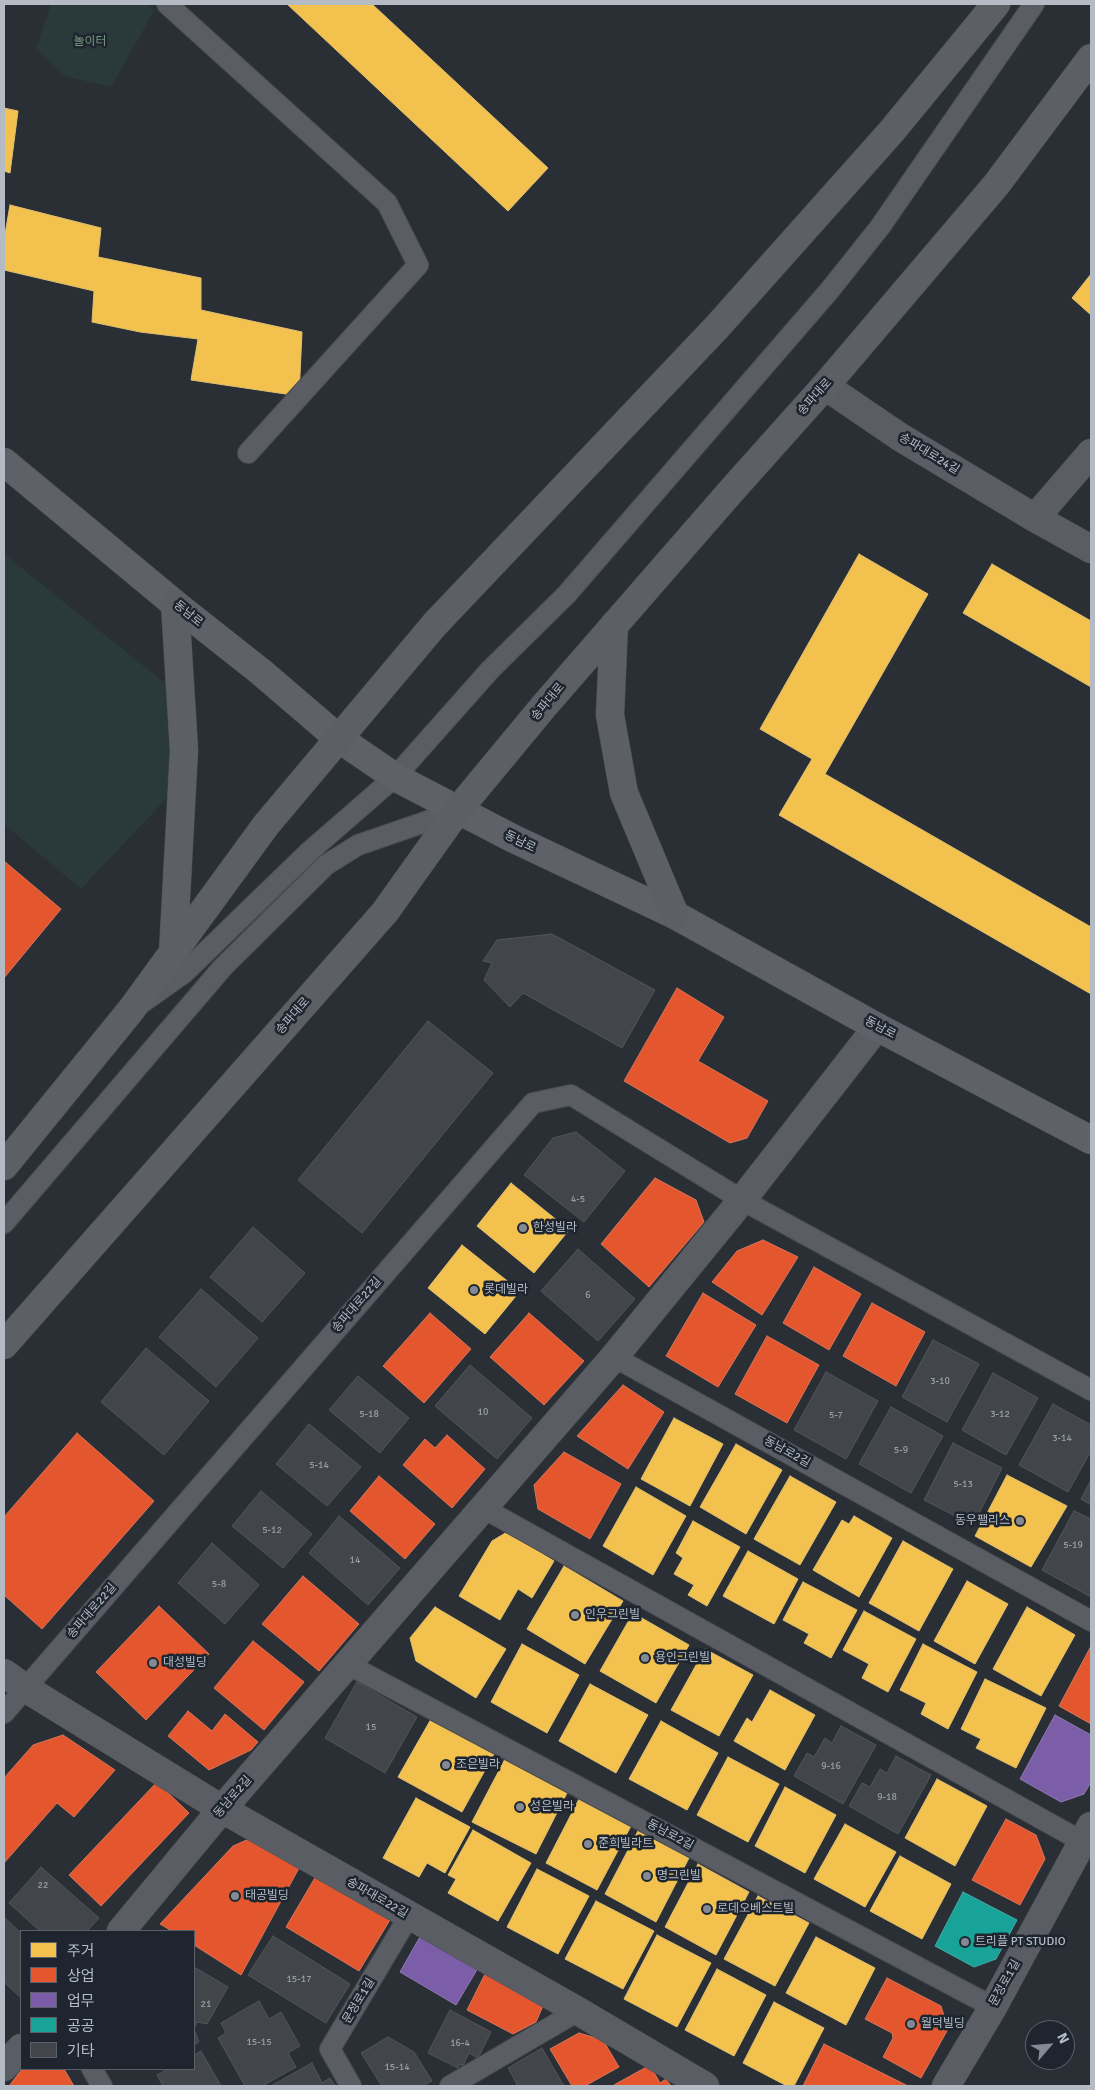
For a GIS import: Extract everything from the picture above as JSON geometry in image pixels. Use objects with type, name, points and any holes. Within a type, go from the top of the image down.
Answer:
[{"type":"main road","points":[[4,1166],[131,1010],[266,825],[338,738],[436,624],[723,320],[891,132],[996,4]]},
{"type":"main road","name":"송파대로","points":[[4,1345],[385,912],[457,811],[614,625],[825,386],[996,184],[1091,58]]},
{"type":"main road","name":"동남로","points":[[4,462],[175,604],[261,672],[338,738],[395,777],[457,811],[674,915],[878,1027],[1091,1140]]},
{"type":"main road","points":[[173,953],[184,750],[175,604]]},
{"type":"main road","points":[[614,625],[610,714],[624,793],[674,915]]},
{"type":"street","name":"송파대로24길","points":[[825,386],[900,437],[1035,518],[1091,549]]},
{"type":"street","points":[[1035,518],[1091,454]]},
{"type":"street","name":"동남로2길","points":[[122,1930],[222,1809],[614,1357],[742,1200],[878,1027]]},
{"type":"street","name":"송파대로22길","points":[[15,1681],[222,1809],[578,2011],[705,2086]]},
{"type":"street","name":"문정로1길","points":[[946,2086],[992,2007],[1087,1834]]},
{"type":"street","points":[[4,2067],[20,2049]]},
{"type":"lane","points":[[166,4],[387,203],[418,265],[248,453]]},
{"type":"lane","points":[[131,1010],[184,973],[310,851],[395,777],[490,670],[567,594],[829,291],[880,227],[1034,4]]},
{"type":"lane","points":[[4,1223],[223,967],[326,865],[358,845],[457,811]]},
{"type":"lane","name":"송파대로22길","points":[[4,1713],[15,1681],[533,1103],[571,1095],[742,1200]]},
{"type":"lane","points":[[742,1200],[1091,1390]]},
{"type":"lane","name":"동남로2길","points":[[614,1357],[1091,1621]]},
{"type":"lane","points":[[483,1508],[1087,1834]]},
{"type":"lane","name":"동남로2길","points":[[347,1664],[992,2007]]},
{"type":"lane","name":"문정로1길","points":[[351,2086],[330,2049],[409,1916]]},
{"type":"lane","points":[[450,2086],[578,2011]]},
{"type":"lane","points":[[93,2070],[102,2086]]},
{"type":"green space","name":"놀이터","points":[[51,4],[147,4],[154,11],[111,87],[65,76],[36,49]]},
{"type":"green space","points":[[4,554],[181,696],[198,765],[81,889],[4,824]]},
{"type":"building: 주거","points":[[287,4],[372,4],[548,168],[508,211]]},
{"type":"building: 주거","points":[[4,108],[18,111],[10,173],[4,171]]},
{"type":"building: 주거","points":[[10,205],[101,228],[98,257],[201,278],[201,310],[302,332],[299,396],[191,380],[198,339],[140,332],[92,322],[94,291],[4,270],[4,240]]},
{"type":"building: 주거","points":[[1091,274],[1091,315],[1072,298]]},
{"type":"building: 주거","points":[[859,554],[928,594],[825,774],[1091,927],[1091,994],[779,815],[812,759],[760,729]]},
{"type":"building: 주거","points":[[992,564],[1091,621],[1091,687],[963,613]]},
{"type":"building: 주거","name":"한성빌라","points":[[511,1183],[569,1230],[534,1273],[477,1226]]},
{"type":"building: 주거","name":"롯데빌라","points":[[462,1245],[520,1291],[485,1334],[428,1288]]},
{"type":"building: 주거","points":[[674,1418],[723,1444],[690,1506],[641,1479]]},
{"type":"building: 주거","points":[[736,1444],[782,1470],[746,1534],[700,1507]]},
{"type":"building: 주거","name":"동우팰리스","points":[[1007,1475],[1067,1506],[1031,1567],[975,1536]]},
{"type":"building: 주거","points":[[790,1476],[836,1502],[800,1565],[754,1539]]},
{"type":"building: 주거","points":[[636,1487],[686,1516],[653,1575],[603,1546]]},
{"type":"building: 주거","points":[[854,1516],[892,1538],[859,1597],[813,1570],[842,1520],[849,1524]]},
{"type":"building: 주거","points":[[693,1521],[740,1547],[707,1606],[688,1595],[694,1585],[674,1574],[683,1558],[676,1553]]},
{"type":"building: 주거","points":[[507,1532],[554,1561],[532,1598],[518,1589],[500,1620],[459,1596],[492,1541]]},
{"type":"building: 주거","points":[[903,1541],[953,1569],[919,1631],[869,1603]]},
{"type":"building: 주거","points":[[748,1551],[798,1579],[774,1624],[723,1596]]},
{"type":"building: 주거","name":"인우그린빌","points":[[564,1566],[623,1601],[585,1664],[527,1629]]},
{"type":"building: 주거","points":[[967,1581],[1008,1604],[975,1664],[934,1641]]},
{"type":"building: 주거","points":[[803,1582],[857,1610],[831,1658],[804,1643],[809,1634],[783,1620]]},
{"type":"building: 주거","points":[[435,1607],[506,1649],[476,1698],[416,1661],[410,1638]]},
{"type":"building: 주거","points":[[1027,1607],[1075,1635],[1041,1696],[993,1669]]},
{"type":"building: 주거","points":[[864,1611],[916,1639],[888,1692],[862,1678],[869,1664],[843,1650]]},
{"type":"building: 주거","name":"용인그린빌","points":[[633,1613],[689,1645],[656,1703],[600,1671]]},
{"type":"building: 주거","points":[[522,1644],[579,1675],[547,1733],[491,1702]]},
{"type":"building: 주거","points":[[923,1644],[977,1672],[948,1729],[921,1714],[926,1703],[900,1690]]},
{"type":"building: 주거","points":[[705,1649],[753,1675],[719,1736],[671,1710]]},
{"type":"building: 주거","points":[[985,1679],[1046,1708],[1016,1768],[976,1748],[981,1739],[961,1729]]},
{"type":"building: 주거","points":[[590,1684],[648,1715],[616,1773],[559,1741]]},
{"type":"building: 주거","points":[[770,1690],[815,1715],[785,1770],[734,1741],[747,1718],[752,1722]]},
{"type":"building: 주거","name":"조은빌라","points":[[431,1719],[494,1754],[462,1812],[398,1777]]},
{"type":"building: 주거","points":[[661,1721],[718,1753],[687,1810],[629,1779]]},
{"type":"building: 주거","points":[[728,1757],[779,1784],[748,1842],[697,1815]]},
{"type":"building: 주거","name":"성은빌라","points":[[505,1759],[568,1791],[536,1854],[472,1822]]},
{"type":"building: 주거","points":[[937,1779],[987,1806],[955,1866],[905,1838]]},
{"type":"building: 주거","points":[[785,1787],[836,1815],[805,1873],[755,1846]]},
{"type":"building: 주거","points":[[416,1798],[470,1827],[445,1873],[427,1863],[419,1877],[383,1858]]},
{"type":"building: 주거","name":"준희빌라트","points":[[579,1799],[631,1826],[597,1890],[546,1863]]},
{"type":"building: 주거","points":[[845,1824],[896,1852],[865,1907],[814,1879]]},
{"type":"building: 주거","points":[[473,1830],[531,1863],[498,1921],[448,1893],[456,1879],[448,1875]]},
{"type":"building: 주거","name":"명그린빌","points":[[638,1831],[689,1858],[656,1922],[605,1894]]},
{"type":"building: 주거","points":[[900,1856],[951,1884],[922,1939],[870,1911]]},
{"type":"building: 주거","name":"로데오베스트빌","points":[[698,1864],[749,1892],[716,1955],[665,1927]]},
{"type":"building: 주거","points":[[537,1869],[589,1896],[558,1954],[507,1927]]},
{"type":"building: 주거","points":[[758,1896],[809,1923],[775,1986],[724,1959]]},
{"type":"building: 주거","points":[[596,1901],[654,1931],[623,1989],[565,1959]]},
{"type":"building: 주거","points":[[657,1935],[711,1963],[677,2027],[624,1999]]},
{"type":"building: 주거","points":[[816,1937],[875,1968],[846,2025],[786,1993]]},
{"type":"building: 주거","points":[[717,1969],[766,1995],[734,2056],[685,2030]]},
{"type":"building: 주거","points":[[774,2002],[824,2028],[794,2086],[787,2086],[743,2063]]},
{"type":"building: 상업","points":[[4,861],[61,909],[4,978]]},
{"type":"building: 상업","points":[[677,988],[724,1017],[698,1061],[768,1101],[747,1138],[730,1143],[624,1081]]},
{"type":"building: 상업","points":[[655,1178],[696,1200],[704,1222],[649,1287],[601,1244]]},
{"type":"building: 상업","points":[[763,1240],[798,1257],[762,1315],[712,1282],[737,1251]]},
{"type":"building: 상업","points":[[814,1267],[861,1294],[829,1350],[783,1323]]},
{"type":"building: 상업","points":[[703,1293],[756,1325],[718,1387],[666,1356]]},
{"type":"building: 상업","points":[[872,1303],[925,1332],[896,1386],[843,1356]]},
{"type":"building: 상업","points":[[430,1313],[471,1349],[424,1403],[383,1366]]},
{"type":"building: 상업","points":[[529,1313],[584,1361],[544,1405],[490,1357]]},
{"type":"building: 상업","points":[[767,1336],[819,1365],[787,1423],[735,1394]]},
{"type":"building: 상업","points":[[623,1385],[664,1412],[628,1469],[577,1436]]},
{"type":"building: 상업","points":[[77,1433],[154,1501],[42,1629],[4,1595],[4,1517]]},
{"type":"building: 상업","points":[[447,1435],[485,1469],[452,1508],[403,1465],[425,1439],[435,1448]]},
{"type":"building: 상업","points":[[564,1452],[621,1484],[590,1539],[538,1509],[534,1485]]},
{"type":"building: 상업","points":[[379,1476],[435,1524],[405,1559],[350,1511]]},
{"type":"building: 상업","points":[[303,1576],[359,1624],[319,1671],[262,1624]]},
{"type":"building: 상업","name":"대성빌딩","points":[[159,1606],[209,1654],[146,1720],[96,1672]]},
{"type":"building: 상업","points":[[253,1641],[304,1682],[264,1730],[214,1688]]},
{"type":"building: 상업","points":[[1091,1646],[1091,1724],[1059,1706]]},
{"type":"building: 상업","points":[[188,1711],[212,1731],[225,1714],[258,1742],[251,1750],[209,1770],[168,1736]]},
{"type":"building: 상업","points":[[63,1735],[115,1770],[74,1817],[57,1803],[4,1863],[4,1778],[33,1745]]},
{"type":"building: 상업","points":[[157,1782],[189,1813],[101,1906],[69,1875]]},
{"type":"building: 상업","points":[[1006,1819],[1036,1835],[1045,1859],[1020,1905],[972,1880]]},
{"type":"building: 상업","name":"태공빌딩","points":[[249,1839],[299,1868],[241,1975],[195,1946],[195,1930],[170,1930],[160,1924],[233,1846]]},
{"type":"building: 상업","points":[[316,1876],[390,1920],[359,1971],[286,1927]]},
{"type":"building: 상업","points":[[485,1974],[543,2006],[536,2022],[513,2034],[467,2010]]},
{"type":"building: 상업","name":"월덕빌딩","points":[[887,1978],[941,2006],[948,2029],[921,2078],[883,2057],[893,2038],[892,2033],[865,2019]]},
{"type":"building: 상업","points":[[579,2033],[603,2040],[619,2067],[585,2086],[572,2086],[550,2049]]},
{"type":"building: 상업","points":[[824,2044],[908,2086],[803,2086]]},
{"type":"building: 상업","points":[[650,2065],[660,2083],[666,2079],[671,2086],[614,2086],[614,2085]]},
{"type":"building: 상업","points":[[21,2070],[65,2070],[74,2086],[9,2086]]},
{"type":"building: 업무","points":[[1055,1715],[1091,1735],[1091,1782],[1084,1794],[1061,1802],[1020,1779]]},
{"type":"building: 업무","points":[[421,1935],[478,1968],[456,2005],[400,1972]]},
{"type":"building: 공공","points":[[963,1892],[1017,1920],[996,1959],[974,1967],[935,1946]]},
{"type":"building: 기타","points":[[552,934],[655,990],[622,1048],[523,993],[510,1007],[484,980],[492,963],[483,961],[497,940]]},
{"type":"building: 기타","points":[[428,1021],[493,1073],[362,1233],[298,1180]]},
{"type":"building: 기타","points":[[576,1132],[625,1171],[584,1222],[524,1175],[553,1138]]},
{"type":"building: 기타","points":[[253,1227],[305,1273],[262,1322],[210,1277]]},
{"type":"building: 기타","points":[[578,1249],[635,1299],[598,1341],[541,1291]]},
{"type":"building: 기타","points":[[201,1289],[258,1338],[216,1387],[159,1337]]},
{"type":"building: 기타","points":[[933,1340],[979,1364],[947,1422],[902,1397]]},
{"type":"building: 기타","points":[[146,1348],[209,1401],[164,1455],[101,1402]]},
{"type":"building: 기타","points":[[470,1365],[532,1418],[497,1459],[435,1406]]},
{"type":"building: 기타","points":[[826,1372],[878,1401],[846,1459],[794,1430]]},
{"type":"building: 기타","points":[[993,1373],[1038,1398],[1006,1455],[962,1430]]},
{"type":"building: 기타","points":[[358,1376],[409,1418],[380,1453],[329,1410]]},
{"type":"building: 기타","points":[[1053,1404],[1091,1425],[1091,1451],[1068,1492],[1019,1465]]},
{"type":"building: 기타","points":[[891,1407],[943,1436],[911,1493],[859,1464]]},
{"type":"building: 기타","points":[[309,1424],[361,1467],[327,1506],[276,1464]]},
{"type":"building: 기타","points":[[953,1443],[1002,1468],[973,1525],[924,1500]]},
{"type":"building: 기타","points":[[1091,1480],[1091,1505],[1081,1499]]},
{"type":"building: 기타","points":[[261,1491],[312,1534],[283,1568],[232,1526]]},
{"type":"building: 기타","points":[[1074,1511],[1091,1519],[1091,1597],[1042,1570]]},
{"type":"building: 기타","points":[[339,1516],[400,1568],[368,1605],[309,1553]]},
{"type":"building: 기타","points":[[212,1543],[259,1585],[225,1624],[178,1583]]},
{"type":"building: 기타","points":[[357,1682],[417,1717],[385,1773],[325,1738]]},
{"type":"building: 기타","points":[[841,1726],[876,1745],[843,1804],[794,1776],[807,1753],[814,1757],[825,1738],[832,1743]]},
{"type":"building: 기타","points":[[896,1756],[931,1775],[898,1834],[849,1806],[862,1783],[870,1787],[880,1769],[887,1773]]},
{"type":"building: 기타","points":[[41,1867],[99,1918],[88,1930],[39,1930],[9,1903]]},
{"type":"building: 기타","points":[[4,1917],[20,1932],[20,1997],[4,1982]]},
{"type":"building: 기타","points":[[273,1936],[350,1984],[326,2023],[248,1975]]},
{"type":"building: 기타","points":[[195,1968],[228,1987],[207,2024],[197,2022],[195,2027]]},
{"type":"building: 기타","points":[[259,2001],[269,2019],[281,2012],[300,2046],[288,2053],[296,2067],[262,2086],[245,2086],[218,2038],[226,2033],[221,2023]]},
{"type":"building: 기타","points":[[450,2010],[491,2032],[478,2058],[469,2053],[463,2066],[460,2064],[458,2068],[428,2053]]},
{"type":"building: 기타","points":[[195,2032],[199,2042],[195,2044]]},
{"type":"building: 기타","points":[[388,2037],[414,2052],[432,2081],[423,2086],[382,2086],[361,2053]]},
{"type":"building: 기타","points":[[542,2048],[564,2086],[515,2086],[517,2084],[508,2068]]},
{"type":"building: 기타","points":[[201,2051],[221,2086],[163,2086],[157,2075],[166,2070],[195,2070],[195,2054]]},
{"type":"building: 기타","points":[[312,2063],[322,2083],[330,2078],[335,2086],[271,2086]]},
{"type":"place","name":"한성빌라","points":[[523,1228]]},
{"type":"place","name":"롯데빌라","points":[[474,1290]]},
{"type":"place","name":"동우팰리스","points":[[1020,1521]]},
{"type":"place","name":"인우그린빌","points":[[575,1615]]},
{"type":"place","name":"용인그린빌","points":[[645,1658]]},
{"type":"place","name":"대성빌딩","points":[[153,1663]]},
{"type":"place","name":"조은빌라","points":[[446,1765]]},
{"type":"place","name":"성은빌라","points":[[520,1807]]},
{"type":"place","name":"준희빌라트","points":[[588,1844]]},
{"type":"place","name":"명그린빌","points":[[647,1876]]},
{"type":"place","name":"태공빌딩","points":[[235,1896]]},
{"type":"place","name":"로데오베스트빌","points":[[707,1909]]},
{"type":"place","name":"트리플 PT STUDIO","points":[[965,1942]]},
{"type":"place","name":"월덕빌딩","points":[[911,2024]]}]
